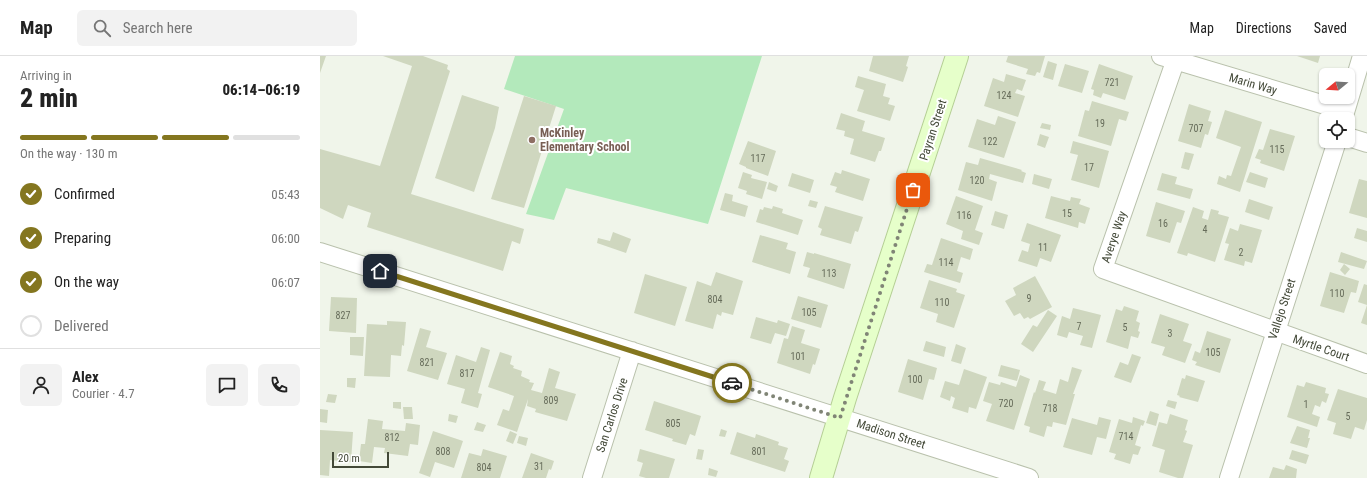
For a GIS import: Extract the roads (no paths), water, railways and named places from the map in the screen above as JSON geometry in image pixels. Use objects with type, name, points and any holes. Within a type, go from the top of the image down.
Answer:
[{"type":"main road","name":"Payran Street","points":[[821,478],[957,56]]},
{"type":"street","points":[[1345,112],[1362,56]]},
{"type":"street","name":"Marin Way","points":[[1171,58],[1335,112]]},
{"type":"street","name":"Averye Way","points":[[1171,58],[1103,269],[1275,331]]},
{"type":"street","points":[[1355,139],[1367,143]]},
{"type":"street","name":"Vallejo Street","points":[[1228,478],[1334,148]]},
{"type":"street","name":"Madison Street","points":[[320,252],[1029,478]]},
{"type":"street","name":"Myrtle Court","points":[[1275,331],[1367,364]]},
{"type":"street","name":"San Carlos Drive","points":[[592,478],[632,351]]},
{"type":"place","name":"McKinley Elementary School","points":[[532,140]]}]
